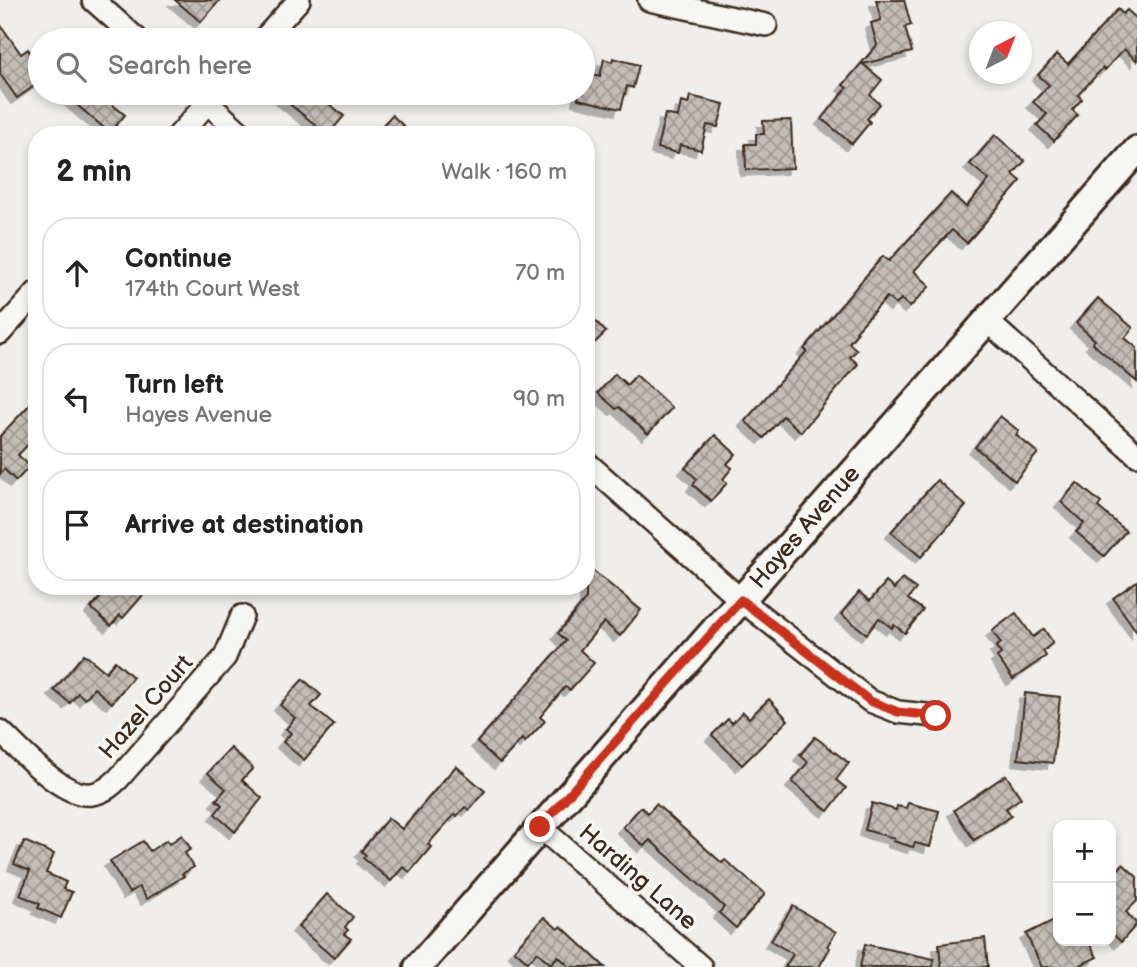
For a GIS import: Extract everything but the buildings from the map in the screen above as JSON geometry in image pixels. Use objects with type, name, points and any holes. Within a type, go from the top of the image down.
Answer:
[{"type":"street","points":[[93,0],[124,28]]},
{"type":"street","points":[[274,28],[299,0]]},
{"type":"street","points":[[649,0],[766,25]]},
{"type":"street","points":[[185,126],[200,105]]},
{"type":"street","points":[[215,105],[235,126]]},
{"type":"street","name":"Hayes Avenue","points":[[418,967],[1137,150]]},
{"type":"street","points":[[0,333],[28,302]]},
{"type":"street","points":[[986,320],[1137,455]]},
{"type":"street","points":[[595,470],[741,600],[870,701],[898,712],[936,716]]},
{"type":"street","name":"Hazel Court","points":[[0,731],[65,787],[89,794],[105,790],[120,778],[225,657],[242,616]]},
{"type":"street","name":"Harding Lane","points":[[540,827],[701,967]]},
{"type":"route","points":[[540,827],[741,600],[870,701],[898,712],[936,716]]}]
